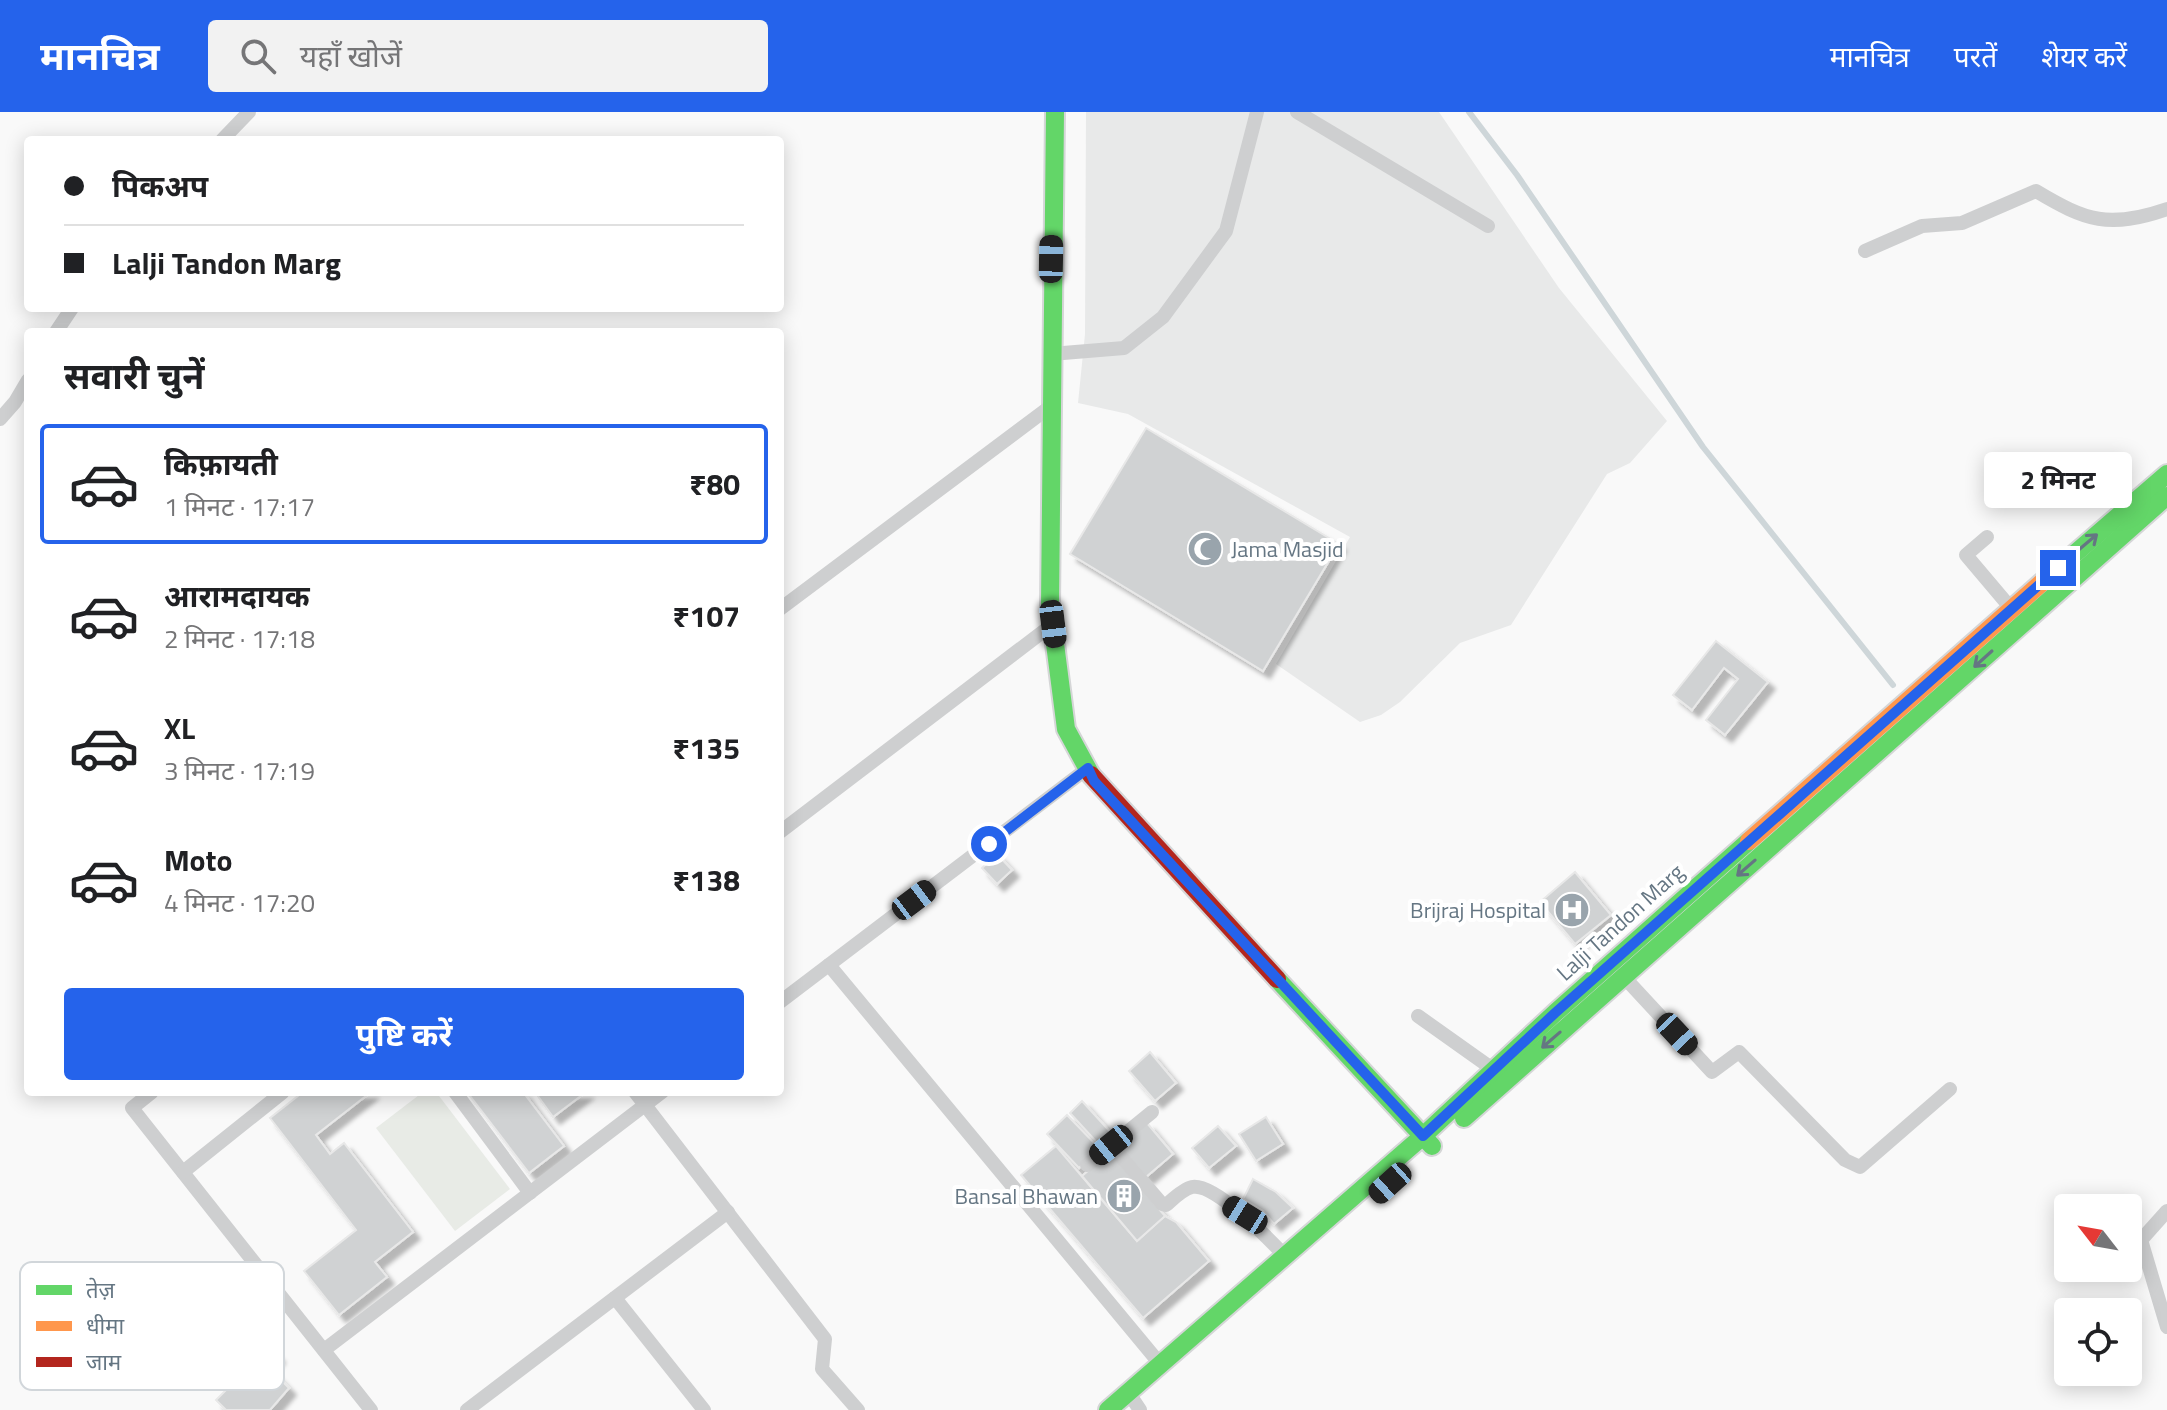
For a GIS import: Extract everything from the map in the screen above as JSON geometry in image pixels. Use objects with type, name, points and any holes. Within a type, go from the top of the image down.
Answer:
[{"type":"main road","points":[[1055,112],[1050,605],[1066,729],[1094,781],[1428,1141]]},
{"type":"main road","name":"Lalji Tandon Marg","points":[[1108,1410],[1132,1404],[1428,1141],[1494,1070],[2022,623],[2161,499],[2167,474]]},
{"type":"main road","name":"Lalji Tandon Marg","points":[[1132,1404],[1161,1365],[1286,1257],[1624,977],[1767,837],[2011,608],[2161,499]]},
{"type":"street","points":[[226,136],[249,112]]},
{"type":"street","points":[[1051,354],[1124,348],[1163,317],[1226,231],[1257,112]]},
{"type":"street","points":[[1297,112],[1488,226]]},
{"type":"street","points":[[1865,251],[1922,226],[1962,223],[2036,191],[2073,213],[2104,221],[2145,217],[2167,209]]},
{"type":"street","points":[[0,419],[24,387]]},
{"type":"street","points":[[784,606],[1051,406]]},
{"type":"street","points":[[1987,537],[1966,555],[2022,623]]},
{"type":"street","points":[[784,829],[1053,624]]},
{"type":"street","points":[[784,999],[1088,768]]},
{"type":"street","points":[[829,965],[1161,1365]]},
{"type":"street","points":[[1624,977],[1712,1072],[1739,1052],[1845,1160],[1860,1167],[1950,1089]]},
{"type":"street","points":[[1418,1016],[1494,1070]]},
{"type":"street","points":[[147,1096],[132,1108],[254,1262]]},
{"type":"street","points":[[183,1172],[278,1096]]},
{"type":"street","points":[[458,1096],[530,1193]]},
{"type":"street","points":[[638,1096],[825,1339],[822,1369],[858,1410]]},
{"type":"street","points":[[324,1350],[657,1096]]},
{"type":"street","points":[[1087,1165],[1152,1112]]},
{"type":"street","points":[[1111,1145],[1162,1204],[1166,1205],[1188,1188],[1200,1187],[1245,1215],[1286,1257]]},
{"type":"street","points":[[2167,1211],[2141,1240],[2167,1327]]},
{"type":"street","points":[[467,1410],[728,1212]]},
{"type":"street","points":[[615,1298],[704,1410]]},
{"type":"street","points":[[284,1300],[371,1410]]},
{"type":"shaded area","points":[[1086,112],[1439,112],[1559,288],[1667,421],[1630,463],[1607,474],[1511,625],[1460,643],[1400,702],[1381,715],[1360,722],[1276,664],[1350,537],[1128,414],[1078,403],[1085,334]]},
{"type":"shaded area","points":[[418,1096],[439,1096],[510,1189],[455,1231],[376,1128]]},
{"type":"building","name":"Jama Masjid","points":[[1146,428],[1339,544],[1263,671],[1070,554]]},
{"type":"building","points":[[1716,641],[1768,682],[1725,735],[1706,720],[1738,679],[1724,668],[1692,710],[1673,695]]},
{"type":"building","points":[[997,854],[1012,870],[997,884],[982,868]]},
{"type":"building","points":[[1575,872],[1611,915],[1575,944],[1540,902]]},
{"type":"building","points":[[1150,1052],[1176,1083],[1155,1101],[1129,1071]]},
{"type":"building","points":[[298,1096],[366,1096],[316,1135],[330,1154],[344,1143],[413,1232],[375,1262],[387,1277],[339,1315],[304,1271],[356,1230],[270,1118]]},
{"type":"building","points":[[470,1096],[526,1096],[564,1146],[529,1173]]},
{"type":"building","points":[[538,1096],[581,1096],[553,1117]]},
{"type":"building","points":[[1082,1101],[1114,1136],[1102,1148],[1070,1113]]},
{"type":"building","points":[[1067,1115],[1099,1148],[1079,1168],[1047,1134]]},
{"type":"building","points":[[1266,1117],[1283,1144],[1256,1161],[1239,1134]]},
{"type":"building","points":[[1147,1123],[1173,1154],[1146,1177],[1119,1146]]},
{"type":"building","points":[[1218,1126],[1236,1146],[1209,1168],[1192,1148]]},
{"type":"building","points":[[1056,1146],[1137,1241],[1165,1216],[1176,1222],[1209,1261],[1143,1318],[1021,1175]]},
{"type":"building","name":"Bansal Bhawan","points":[[1110,1152],[1165,1216],[1137,1241],[1082,1176]]},
{"type":"building","points":[[1253,1179],[1276,1192],[1293,1208],[1274,1224],[1263,1211],[1243,1199]]},
{"type":"building","points":[[284,1383],[289,1388],[270,1410],[226,1410],[216,1400],[226,1390],[284,1390]]},
{"type":"waterway","points":[[1469,112],[1517,175],[1703,447],[1893,685]]},
{"type":"traffic: fast","points":[[1055,112],[1050,605],[1066,729],[1091,775]]},
{"type":"traffic: fast","points":[[2064,563],[2167,474]]},
{"type":"traffic: fast","points":[[1464,1118],[2167,496]]},
{"type":"traffic: fast","points":[[1108,1410],[1423,1136],[1555,1013],[1749,841]]},
{"type":"traffic: fast","points":[[1277,979],[1432,1146]]},
{"type":"traffic: slow","points":[[1749,841],[2064,563]]},
{"type":"traffic: jam","points":[[1091,775],[1277,979]]},
{"type":"place","name":"Jama Masjid","points":[[1205,549]]},
{"type":"place","name":"Brijraj Hospital","points":[[1572,910]]},
{"type":"place","name":"Bansal Bhawan","points":[[1124,1196]]},
{"type":"route","points":[[989,844],[1088,768],[1094,781],[1423,1136],[1555,1013],[2058,568]]}]
